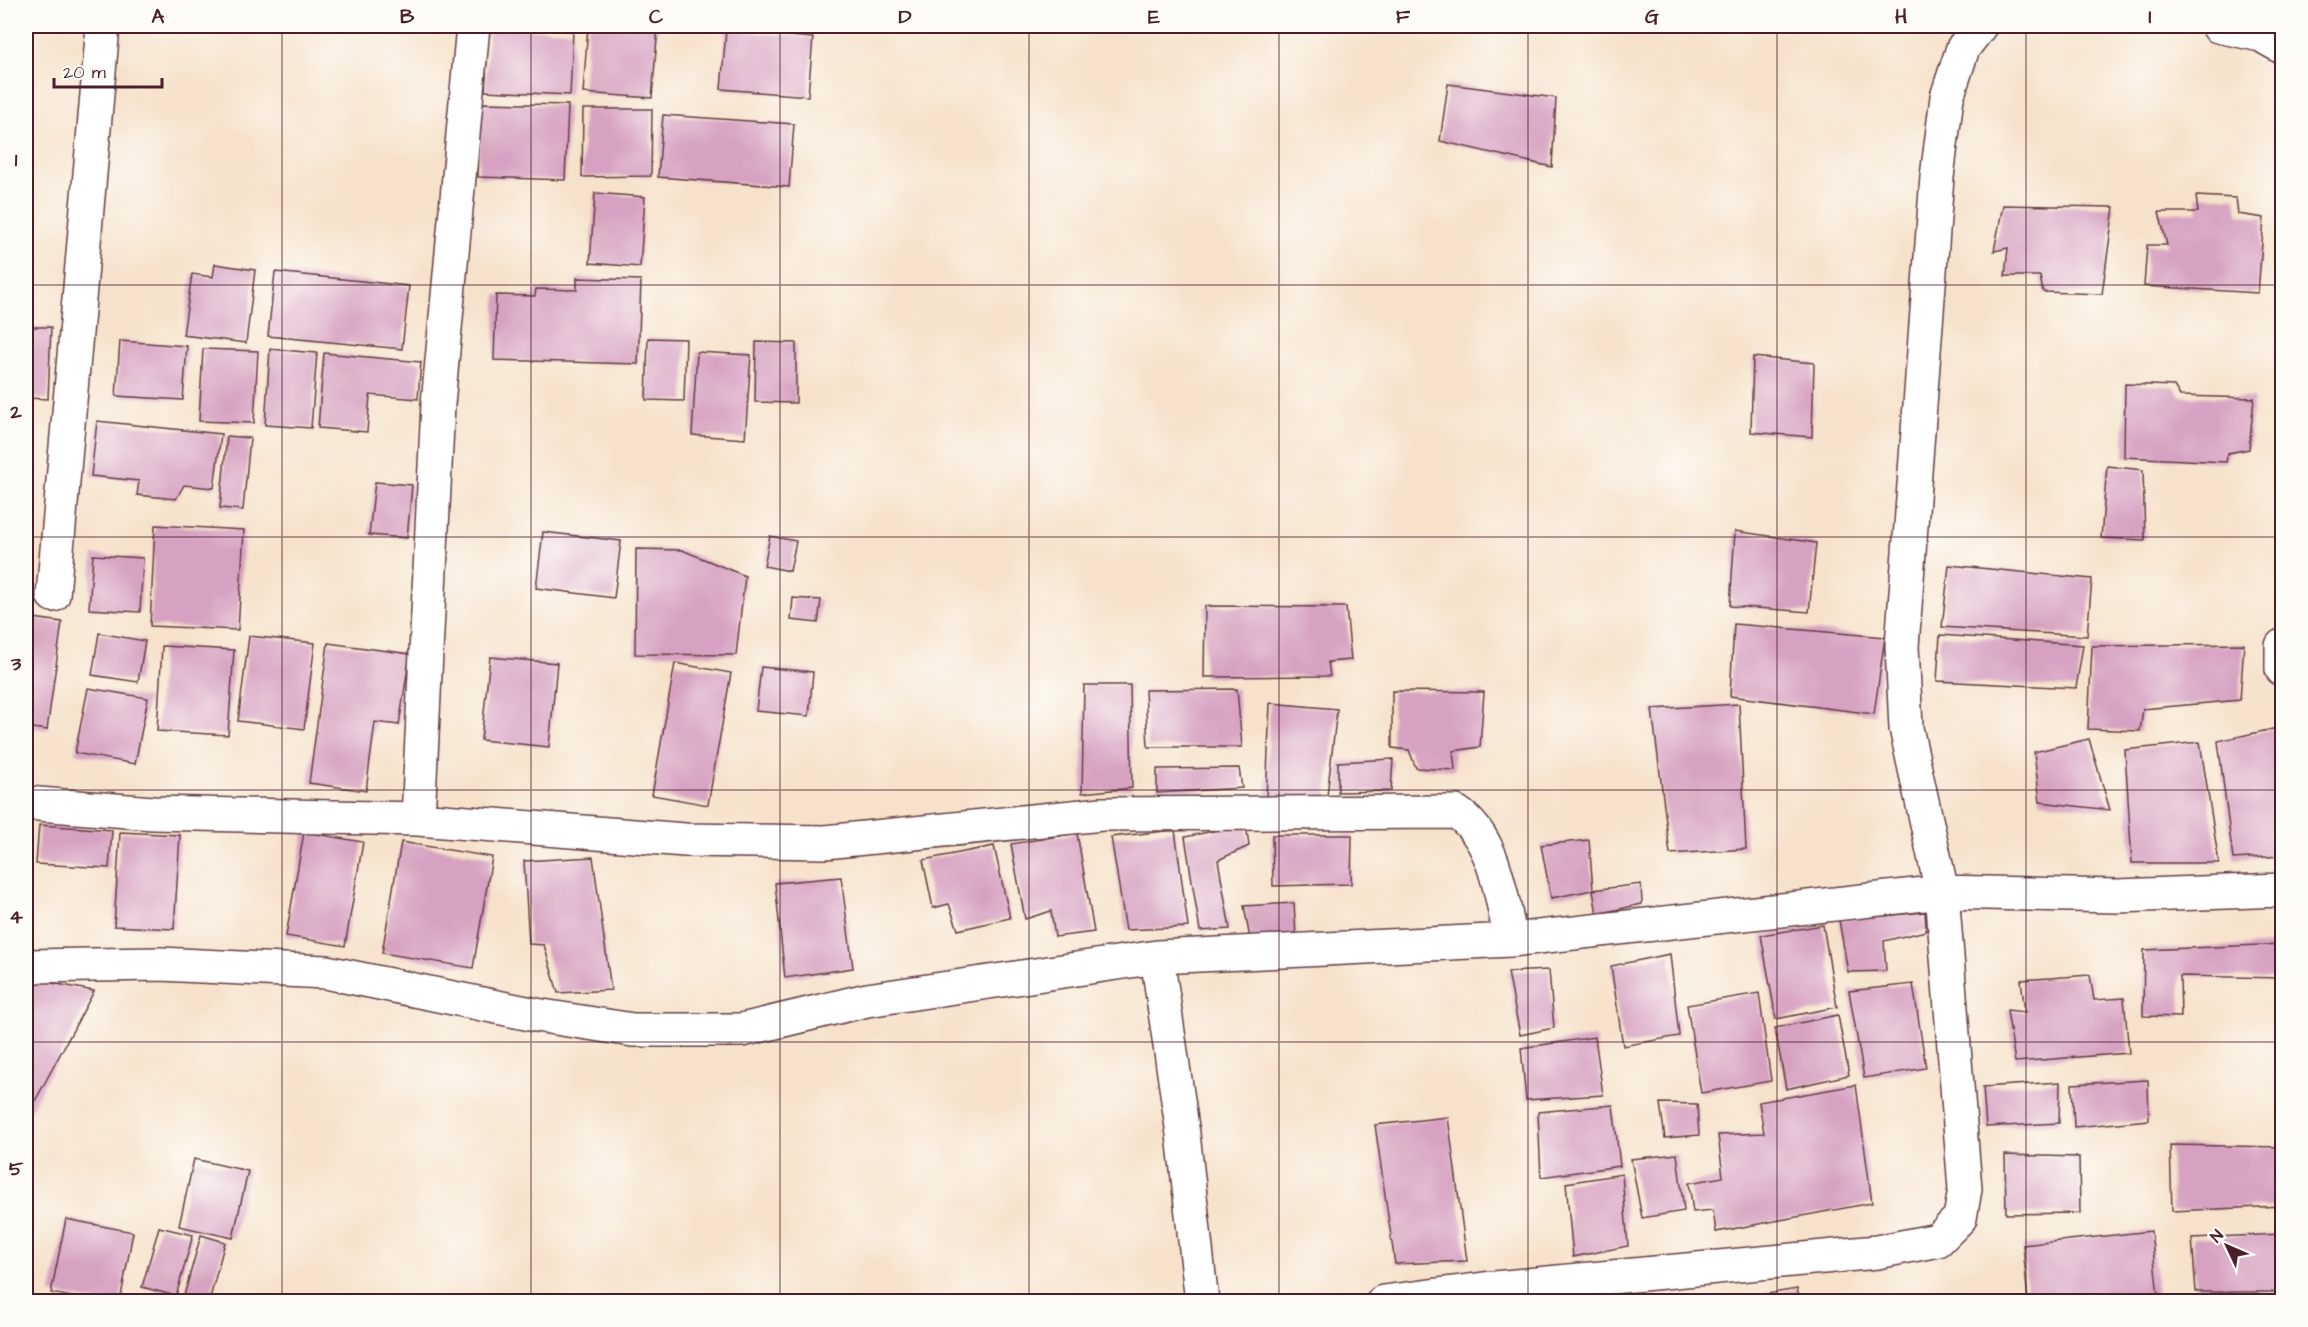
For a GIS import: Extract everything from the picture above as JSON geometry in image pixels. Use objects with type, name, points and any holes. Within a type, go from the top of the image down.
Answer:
[{"type":"street","points":[[52,595],[103,26]]},
{"type":"street","points":[[418,819],[438,404],[473,26]]},
{"type":"street","points":[[1383,1302],[1484,1289],[1877,1252],[1938,1240],[1960,1218],[1965,1190],[1942,892],[1906,728],[1902,645],[1937,177],[1947,97],[1963,48],[1980,26]]},
{"type":"street","points":[[2218,26],[2261,35],[2283,47]]},
{"type":"street","points":[[2282,669],[2283,646]]},
{"type":"street","points":[[26,802],[153,813],[418,819],[685,840],[825,842],[1102,814],[1456,812],[1467,819],[1479,834],[1494,867],[1511,940]]},
{"type":"street","points":[[26,966],[160,964],[326,972],[536,1015],[633,1030],[742,1030],[867,1000],[1158,957],[1511,940],[1942,892],[2117,896],[2283,890]]},
{"type":"street","points":[[1158,957],[1183,1134],[1202,1302]]},
{"type":"building","points":[[588,26],[658,26],[652,98],[583,93]]},
{"type":"building","points":[[489,27],[573,31],[570,95],[485,91]]},
{"type":"building","points":[[726,30],[813,38],[808,96],[721,89]]},
{"type":"building","points":[[1448,84],[1556,98],[1552,167],[1440,141]]},
{"type":"building","points":[[481,103],[568,105],[565,180],[478,177]]},
{"type":"building","points":[[583,109],[652,109],[651,176],[582,177]]},
{"type":"building","points":[[663,115],[794,124],[789,187],[658,177]]},
{"type":"building","points":[[595,193],[645,197],[640,267],[590,263]]},
{"type":"building","points":[[2196,196],[2236,198],[2238,214],[2264,218],[2258,293],[2144,286],[2147,245],[2167,245],[2159,212],[2198,212]]},
{"type":"building","points":[[2003,205],[2114,207],[2102,294],[2043,292],[2040,276],[2005,276],[2008,248],[1994,251]]},
{"type":"building","points":[[215,264],[255,270],[246,343],[183,335],[192,274],[213,277]]},
{"type":"building","points":[[275,272],[409,286],[402,349],[268,336]]},
{"type":"building","points":[[577,278],[641,280],[638,364],[494,360],[496,295],[535,296],[536,289],[577,290]]},
{"type":"building","points":[[26,327],[51,327],[48,399],[26,398]]},
{"type":"building","points":[[648,338],[686,339],[684,401],[646,400]]},
{"type":"building","points":[[120,341],[187,346],[183,400],[116,396]]},
{"type":"building","points":[[756,342],[796,343],[796,403],[755,402]]},
{"type":"building","points":[[203,349],[258,351],[254,423],[199,421]]},
{"type":"building","points":[[270,349],[317,353],[311,428],[265,425]]},
{"type":"building","points":[[697,352],[751,355],[745,439],[692,435]]},
{"type":"building","points":[[324,353],[421,362],[418,399],[370,395],[367,432],[318,428]]},
{"type":"building","points":[[1753,357],[1814,363],[1812,437],[1751,432]]},
{"type":"building","points":[[2125,384],[2174,386],[2180,396],[2254,398],[2249,449],[2228,453],[2226,462],[2124,457]]},
{"type":"building","points":[[97,421],[221,434],[214,488],[184,485],[176,499],[137,495],[139,481],[91,476]]},
{"type":"building","points":[[227,436],[250,438],[243,510],[220,508]]},
{"type":"building","points":[[2107,466],[2143,470],[2145,540],[2101,538]]},
{"type":"building","points":[[375,482],[412,485],[407,538],[369,535]]},
{"type":"building","points":[[155,525],[244,530],[238,630],[150,626]]},
{"type":"building","points":[[1735,531],[1816,543],[1809,612],[1730,606]]},
{"type":"building","points":[[543,532],[621,541],[614,598],[536,588]]},
{"type":"building","points":[[770,536],[796,541],[790,571],[764,566]]},
{"type":"building","points":[[636,549],[682,550],[745,576],[736,655],[635,654]]},
{"type":"building","points":[[93,555],[143,558],[140,612],[89,609]]},
{"type":"building","points":[[1949,565],[2092,579],[2087,636],[1942,627]]},
{"type":"building","points":[[793,598],[821,600],[818,623],[791,620]]},
{"type":"building","points":[[1205,606],[1346,607],[1351,660],[1328,662],[1330,676],[1204,677]]},
{"type":"building","points":[[26,617],[62,622],[47,730],[26,727]]},
{"type":"building","points":[[1734,624],[1885,637],[1874,714],[1730,696]]},
{"type":"building","points":[[99,633],[145,641],[138,682],[92,675]]},
{"type":"building","points":[[1940,635],[2083,645],[2076,688],[1937,681]]},
{"type":"building","points":[[249,636],[315,643],[304,729],[238,721]]},
{"type":"building","points":[[328,643],[410,654],[399,725],[375,722],[366,791],[309,783]]},
{"type":"building","points":[[2244,644],[2240,700],[2143,709],[2140,731],[2088,729],[2092,646]]},
{"type":"building","points":[[162,646],[234,650],[228,735],[157,731]]},
{"type":"building","points":[[490,657],[557,663],[549,747],[481,740]]},
{"type":"building","points":[[675,663],[731,673],[708,805],[652,795]]},
{"type":"building","points":[[761,667],[813,672],[809,716],[756,711]]},
{"type":"building","points":[[1084,685],[1130,685],[1132,788],[1082,793]]},
{"type":"building","points":[[88,688],[148,698],[135,764],[75,753]]},
{"type":"building","points":[[1237,689],[1242,747],[1148,747],[1145,690]]},
{"type":"building","points":[[1392,691],[1484,692],[1480,747],[1453,751],[1455,770],[1416,768],[1409,750],[1392,748]]},
{"type":"building","points":[[1270,703],[1337,709],[1327,796],[1266,800]]},
{"type":"building","points":[[1739,704],[1746,849],[1670,854],[1652,709]]},
{"type":"building","points":[[2282,727],[2282,856],[2233,859],[2218,741]]},
{"type":"building","points":[[2089,739],[2110,810],[2040,802],[2034,752]]},
{"type":"building","points":[[2200,742],[2219,863],[2132,863],[2125,750]]},
{"type":"building","points":[[1393,759],[1391,791],[1338,792],[1338,762]]},
{"type":"building","points":[[1239,768],[1242,788],[1157,793],[1157,769]]},
{"type":"building","points":[[1246,824],[1249,846],[1218,860],[1230,929],[1200,931],[1185,837]]},
{"type":"building","points":[[39,825],[112,830],[109,868],[36,864]]},
{"type":"building","points":[[1175,830],[1188,927],[1126,930],[1111,837]]},
{"type":"building","points":[[120,832],[180,835],[174,929],[114,926]]},
{"type":"building","points":[[304,832],[363,842],[345,946],[286,936]]},
{"type":"building","points":[[1077,833],[1094,932],[1055,937],[1051,911],[1025,919],[1011,844]]},
{"type":"building","points":[[1272,835],[1352,835],[1351,884],[1273,886]]},
{"type":"building","points":[[1589,840],[1593,890],[1551,898],[1541,845]]},
{"type":"building","points":[[401,842],[492,857],[473,968],[382,953]]},
{"type":"building","points":[[994,846],[1010,918],[958,930],[949,904],[933,908],[923,860]]},
{"type":"building","points":[[593,857],[611,990],[558,993],[544,945],[529,944],[524,861]]},
{"type":"building","points":[[841,877],[853,968],[785,978],[775,883]]},
{"type":"building","points":[[1641,884],[1642,904],[1597,914],[1593,890]]},
{"type":"building","points":[[1294,903],[1296,935],[1250,939],[1244,906]]},
{"type":"building","points":[[1925,912],[1926,931],[1884,941],[1886,971],[1848,972],[1839,920]]},
{"type":"building","points":[[1823,925],[1837,1007],[1776,1019],[1761,935]]},
{"type":"building","points":[[2282,944],[2282,978],[2180,976],[2181,1017],[2143,1016],[2144,950]]},
{"type":"building","points":[[1670,954],[1679,1036],[1623,1046],[1611,966]]},
{"type":"building","points":[[1549,970],[1554,1028],[1520,1035],[1508,972]]},
{"type":"building","points":[[2090,975],[2094,1000],[2124,998],[2129,1053],[2015,1062],[2007,1010],[2025,1012],[2021,980]]},
{"type":"building","points":[[31,979],[94,991],[26,1118],[26,989]]},
{"type":"building","points":[[1913,984],[1926,1068],[1864,1078],[1849,991]]},
{"type":"building","points":[[1759,993],[1771,1081],[1701,1093],[1687,1005]]},
{"type":"building","points":[[1838,1015],[1849,1075],[1786,1089],[1775,1028]]},
{"type":"building","points":[[1595,1037],[1603,1095],[1526,1100],[1521,1048]]},
{"type":"building","points":[[2148,1080],[2149,1120],[2074,1127],[2072,1084]]},
{"type":"building","points":[[2060,1082],[2059,1123],[1986,1127],[1983,1087]]},
{"type":"building","points":[[1856,1085],[1872,1203],[1716,1232],[1713,1210],[1693,1212],[1689,1183],[1723,1177],[1718,1135],[1764,1133],[1759,1102]]},
{"type":"building","points":[[1660,1103],[1697,1104],[1699,1135],[1665,1138]]},
{"type":"building","points":[[1613,1105],[1620,1166],[1541,1177],[1538,1112]]},
{"type":"building","points":[[1448,1117],[1467,1261],[1395,1264],[1375,1125]]},
{"type":"building","points":[[2170,1145],[2282,1147],[2282,1206],[2172,1211]]},
{"type":"building","points":[[1677,1154],[1684,1211],[1642,1218],[1631,1159]]},
{"type":"building","points":[[2005,1155],[2079,1157],[2080,1213],[2006,1214]]},
{"type":"building","points":[[194,1159],[248,1171],[233,1238],[179,1226]]},
{"type":"building","points":[[1622,1174],[1628,1246],[1573,1257],[1566,1183]]},
{"type":"building","points":[[66,1219],[133,1232],[120,1302],[98,1302],[51,1293]]},
{"type":"building","points":[[159,1227],[193,1235],[176,1296],[142,1287]]},
{"type":"building","points":[[2151,1231],[2158,1296],[2098,1302],[2028,1302],[2023,1245]]},
{"type":"building","points":[[2282,1234],[2282,1292],[2196,1292],[2192,1238]]},
{"type":"building","points":[[201,1235],[225,1242],[209,1302],[183,1299]]},
{"type":"building","points":[[1797,1289],[1800,1302],[1730,1302],[1730,1300]]}]
